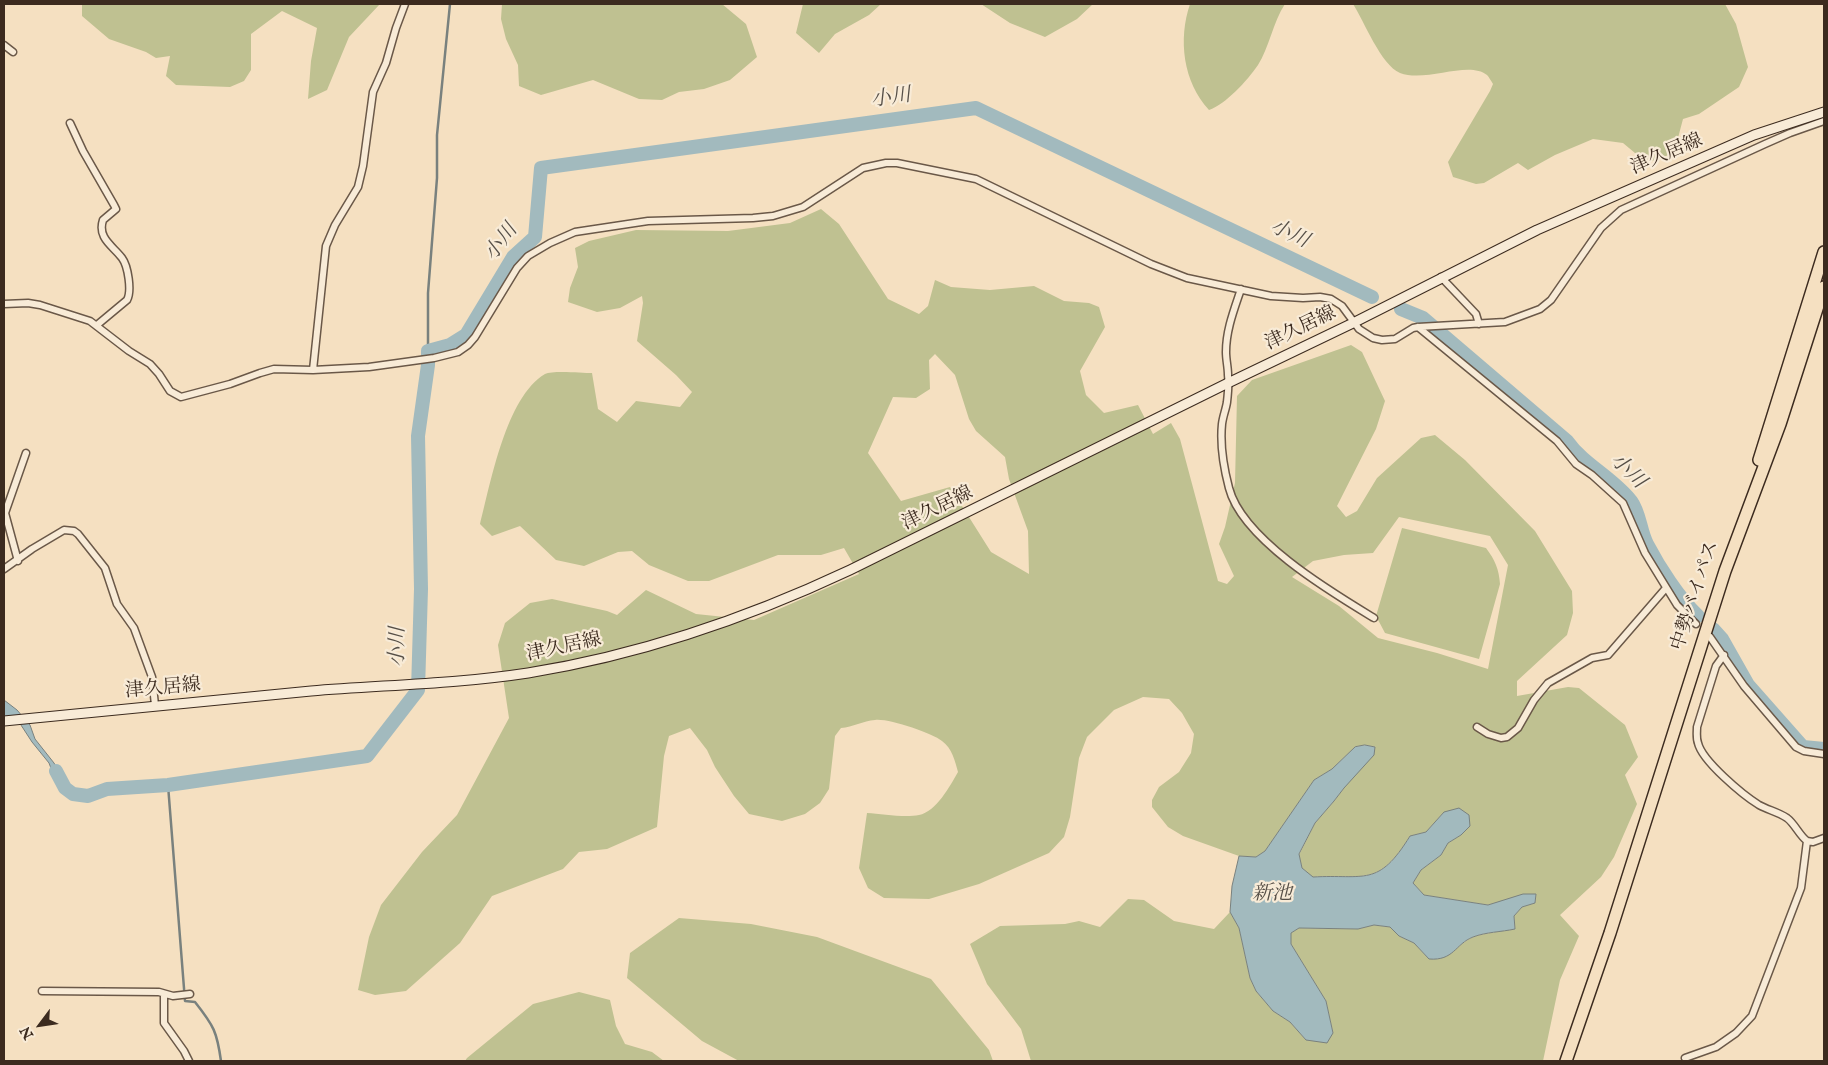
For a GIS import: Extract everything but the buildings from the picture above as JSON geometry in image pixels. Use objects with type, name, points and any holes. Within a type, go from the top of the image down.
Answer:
[{"type":"highway","name":"中勢バイパス","points":[[1603,950],[1608,925],[1766,438],[1824,252]]},
{"type":"highway","name":"中勢バイパス","points":[[1566,1061],[1629,876],[1723,580],[1780,424],[1824,288]]},
{"type":"main road","name":"津久居線","points":[[4,721],[155,705],[527,673],[565,666],[669,640],[727,622],[826,581],[1353,323],[1537,230],[1754,135],[1824,112]]},
{"type":"street","points":[[313,370],[326,246],[335,225],[358,187],[363,166],[373,92],[386,63],[405,4]]},
{"type":"street","points":[[4,45],[13,52]]},
{"type":"street","points":[[70,122],[116,210],[103,220],[102,231],[109,246],[123,258],[130,282],[127,300],[97,325]]},
{"type":"street","points":[[4,304],[40,305],[90,321],[129,351],[150,364],[160,374],[170,391],[181,397],[230,384],[260,372],[274,369],[313,370],[369,367],[434,358],[458,352],[468,345],[496,303],[516,268],[528,256],[550,243],[575,232],[648,221],[773,216],[802,207],[863,168],[886,163],[897,163],[976,179],[1152,264],[1187,278],[1271,296],[1331,299],[1342,306],[1353,323],[1373,338],[1382,340],[1395,339],[1413,328],[1435,325],[1505,322],[1540,309],[1551,300],[1601,228],[1621,210],[1782,136],[1824,122]]},
{"type":"street","points":[[1635,186],[1636,203]]},
{"type":"street","points":[[1441,277],[1476,314],[1479,324]]},
{"type":"street","points":[[1241,290],[1229,326],[1226,352],[1227,403],[1222,424],[1223,456],[1229,489],[1235,505],[1244,518],[1266,541],[1320,585],[1374,618]]},
{"type":"street","points":[[1418,327],[1557,442],[1576,464],[1592,475],[1623,503],[1644,553],[1681,610],[1696,624]]},
{"type":"street","points":[[18,561],[5,513],[26,453]]},
{"type":"street","points":[[4,569],[18,561],[32,549],[64,530],[74,531],[78,534],[105,568],[117,604],[134,628],[152,677],[155,705]]},
{"type":"street","points":[[1477,727],[1488,734],[1501,738],[1518,728],[1534,700],[1548,683],[1592,658],[1608,655],[1666,588]]},
{"type":"street","points":[[1710,636],[1744,686],[1796,746],[1804,752],[1824,754]]},
{"type":"street","points":[[1724,655],[1716,666],[1698,727],[1697,736],[1700,748],[1706,758],[1741,792],[1758,804],[1778,812],[1789,820],[1807,841],[1813,842],[1824,838]]},
{"type":"street","points":[[1685,1058],[1716,1047],[1736,1033],[1752,1016],[1801,888],[1807,841]]},
{"type":"street","points":[[42,991],[190,994]]},
{"type":"street","points":[[164,994],[164,1023],[189,1061]]},
{"type":"green space","points":[[82,4],[380,4],[349,37],[327,90],[308,99],[311,61],[317,28],[282,11],[251,34],[251,70],[244,81],[230,87],[176,85],[166,76],[170,56],[156,58],[146,52],[109,39],[82,16]]},
{"type":"green space","points":[[502,4],[722,4],[746,24],[757,57],[730,80],[704,89],[679,92],[662,100],[639,99],[593,80],[541,95],[519,86],[518,65],[506,39],[501,19]]},
{"type":"green space","points":[[803,4],[881,4],[869,15],[835,34],[819,53],[796,33]]},
{"type":"green space","points":[[981,4],[1093,4],[1077,19],[1045,37],[1010,23]]},
{"type":"green space","points":[[1190,4],[1285,4],[1258,65],[1236,91],[1222,103],[1209,110],[1193,87],[1185,60],[1184,31]]},
{"type":"green space","points":[[1353,4],[1725,4],[1736,24],[1748,67],[1739,87],[1699,114],[1683,119],[1674,153],[1647,163],[1623,143],[1593,139],[1555,155],[1528,170],[1518,163],[1484,183],[1476,184],[1453,177],[1448,162],[1490,91],[1493,84],[1487,75],[1479,71],[1469,70],[1422,75],[1400,73],[1386,61]]},
{"type":"green space","points":[[821,209],[839,224],[888,299],[919,314],[928,306],[935,280],[951,287],[990,290],[1034,286],[1064,301],[1089,303],[1099,307],[1105,327],[1080,371],[1086,395],[1104,413],[1138,405],[1153,434],[1171,423],[1180,439],[1218,581],[1227,584],[1234,576],[1219,544],[1235,483],[1237,396],[1252,380],[1351,345],[1362,352],[1385,401],[1376,429],[1337,506],[1346,517],[1357,511],[1377,478],[1421,438],[1435,435],[1465,460],[1535,531],[1572,591],[1573,613],[1567,635],[1517,681],[1517,696],[1568,687],[1579,688],[1625,725],[1638,757],[1625,775],[1637,804],[1614,857],[1601,877],[1560,915],[1579,936],[1560,980],[1543,1061],[1031,1061],[1021,1029],[987,984],[970,944],[1000,926],[1065,924],[1079,921],[1100,927],[1128,899],[1144,900],[1174,921],[1214,929],[1230,912],[1239,928],[1250,978],[1256,991],[1273,1011],[1290,1022],[1306,1040],[1333,1033],[1326,1001],[1291,944],[1291,933],[1299,928],[1358,929],[1374,925],[1390,927],[1399,936],[1414,943],[1429,959],[1436,959],[1447,955],[1476,936],[1515,929],[1514,916],[1522,907],[1535,903],[1536,894],[1488,905],[1424,895],[1413,883],[1421,870],[1441,855],[1448,843],[1461,835],[1444,812],[1426,832],[1410,836],[1389,864],[1369,875],[1312,877],[1302,868],[1299,855],[1315,823],[1375,747],[1365,745],[1355,747],[1332,769],[1314,780],[1265,851],[1256,857],[1239,856],[1183,836],[1168,827],[1152,807],[1152,800],[1159,787],[1179,772],[1191,753],[1194,734],[1182,713],[1169,699],[1143,697],[1114,710],[1087,737],[1079,758],[1070,817],[1064,837],[1049,853],[979,884],[929,899],[884,898],[868,888],[859,868],[867,813],[900,816],[919,815],[937,804],[947,791],[958,772],[951,751],[942,741],[929,734],[890,721],[871,721],[841,728],[835,736],[829,789],[820,803],[805,814],[782,821],[749,814],[734,796],[715,767],[707,750],[690,728],[669,736],[664,756],[657,827],[607,849],[579,852],[563,869],[492,896],[460,943],[406,991],[375,995],[358,990],[369,937],[381,905],[422,852],[457,815],[509,718],[498,645],[505,623],[530,603],[552,599],[617,615],[646,590],[696,614],[754,620],[859,574],[844,548],[821,555],[778,555],[709,581],[688,581],[649,565],[632,551],[618,552],[584,566],[556,560],[520,526],[492,536],[480,524],[495,464],[510,420],[531,385],[545,374],[561,372],[592,373],[598,409],[617,422],[636,401],[680,407],[692,392],[676,375],[637,341],[643,303],[642,296],[620,308],[597,312],[568,302],[570,288],[578,267],[575,248],[589,241],[636,230],[728,231],[790,223]],"holes":[[[935,354],[955,375],[969,419],[976,431],[1005,457],[1009,479],[1028,531],[1029,574],[991,552],[950,487],[901,501],[868,453],[893,397],[916,398],[930,389],[929,360]],[[1399,517],[1490,536],[1508,565],[1488,669],[1437,653],[1378,638],[1339,606],[1292,577],[1313,561],[1344,555],[1373,553]]]},
{"type":"green space","points":[[1402,528],[1486,548],[1492,557],[1498,569],[1500,584],[1479,659],[1385,633],[1376,616]]},
{"type":"green space","points":[[679,918],[751,924],[817,937],[931,979],[989,1050],[993,1061],[739,1061],[702,1041],[627,978],[630,953]]},
{"type":"green space","points":[[579,992],[610,1000],[616,1026],[625,1044],[652,1052],[664,1061],[465,1061],[533,1004]]},
{"type":"water","points":[[4,700],[17,710],[30,725],[35,739],[54,763],[67,786],[62,789],[57,784],[49,763],[19,722],[4,716]]},
{"type":"water","name":"新池","points":[[1365,745],[1375,747],[1374,755],[1315,823],[1299,854],[1302,868],[1313,877],[1369,875],[1389,864],[1410,836],[1426,832],[1444,812],[1459,808],[1469,815],[1470,826],[1461,835],[1448,843],[1441,855],[1421,870],[1413,883],[1424,895],[1488,905],[1523,894],[1536,894],[1535,903],[1522,907],[1514,916],[1515,929],[1473,937],[1449,955],[1437,959],[1429,959],[1414,943],[1399,936],[1390,927],[1374,925],[1358,929],[1299,928],[1291,933],[1291,944],[1326,1001],[1333,1033],[1327,1043],[1306,1040],[1290,1022],[1273,1011],[1256,991],[1250,978],[1239,928],[1230,912],[1232,886],[1239,856],[1256,857],[1265,851],[1314,780],[1332,769],[1355,747]]},
{"type":"waterway","points":[[428,351],[428,293],[437,178],[437,135],[450,4]]},
{"type":"waterway","name":"小川","points":[[56,771],[65,788],[73,794],[88,796],[107,789],[168,785],[367,756],[418,690],[421,589],[418,436],[428,365],[428,351],[450,345],[466,335],[513,257],[535,237],[541,168],[976,108],[1372,297]]},
{"type":"waterway","name":"小川","points":[[1401,309],[1423,318],[1567,441],[1631,501],[1645,539],[1657,562],[1670,582],[1698,616]]},
{"type":"waterway","name":"小川","points":[[1713,629],[1722,639],[1748,685],[1801,745],[1803,747],[1824,749]]},
{"type":"waterway","points":[[168,785],[185,1001],[195,1002],[207,1017],[216,1036],[221,1061]]}]
